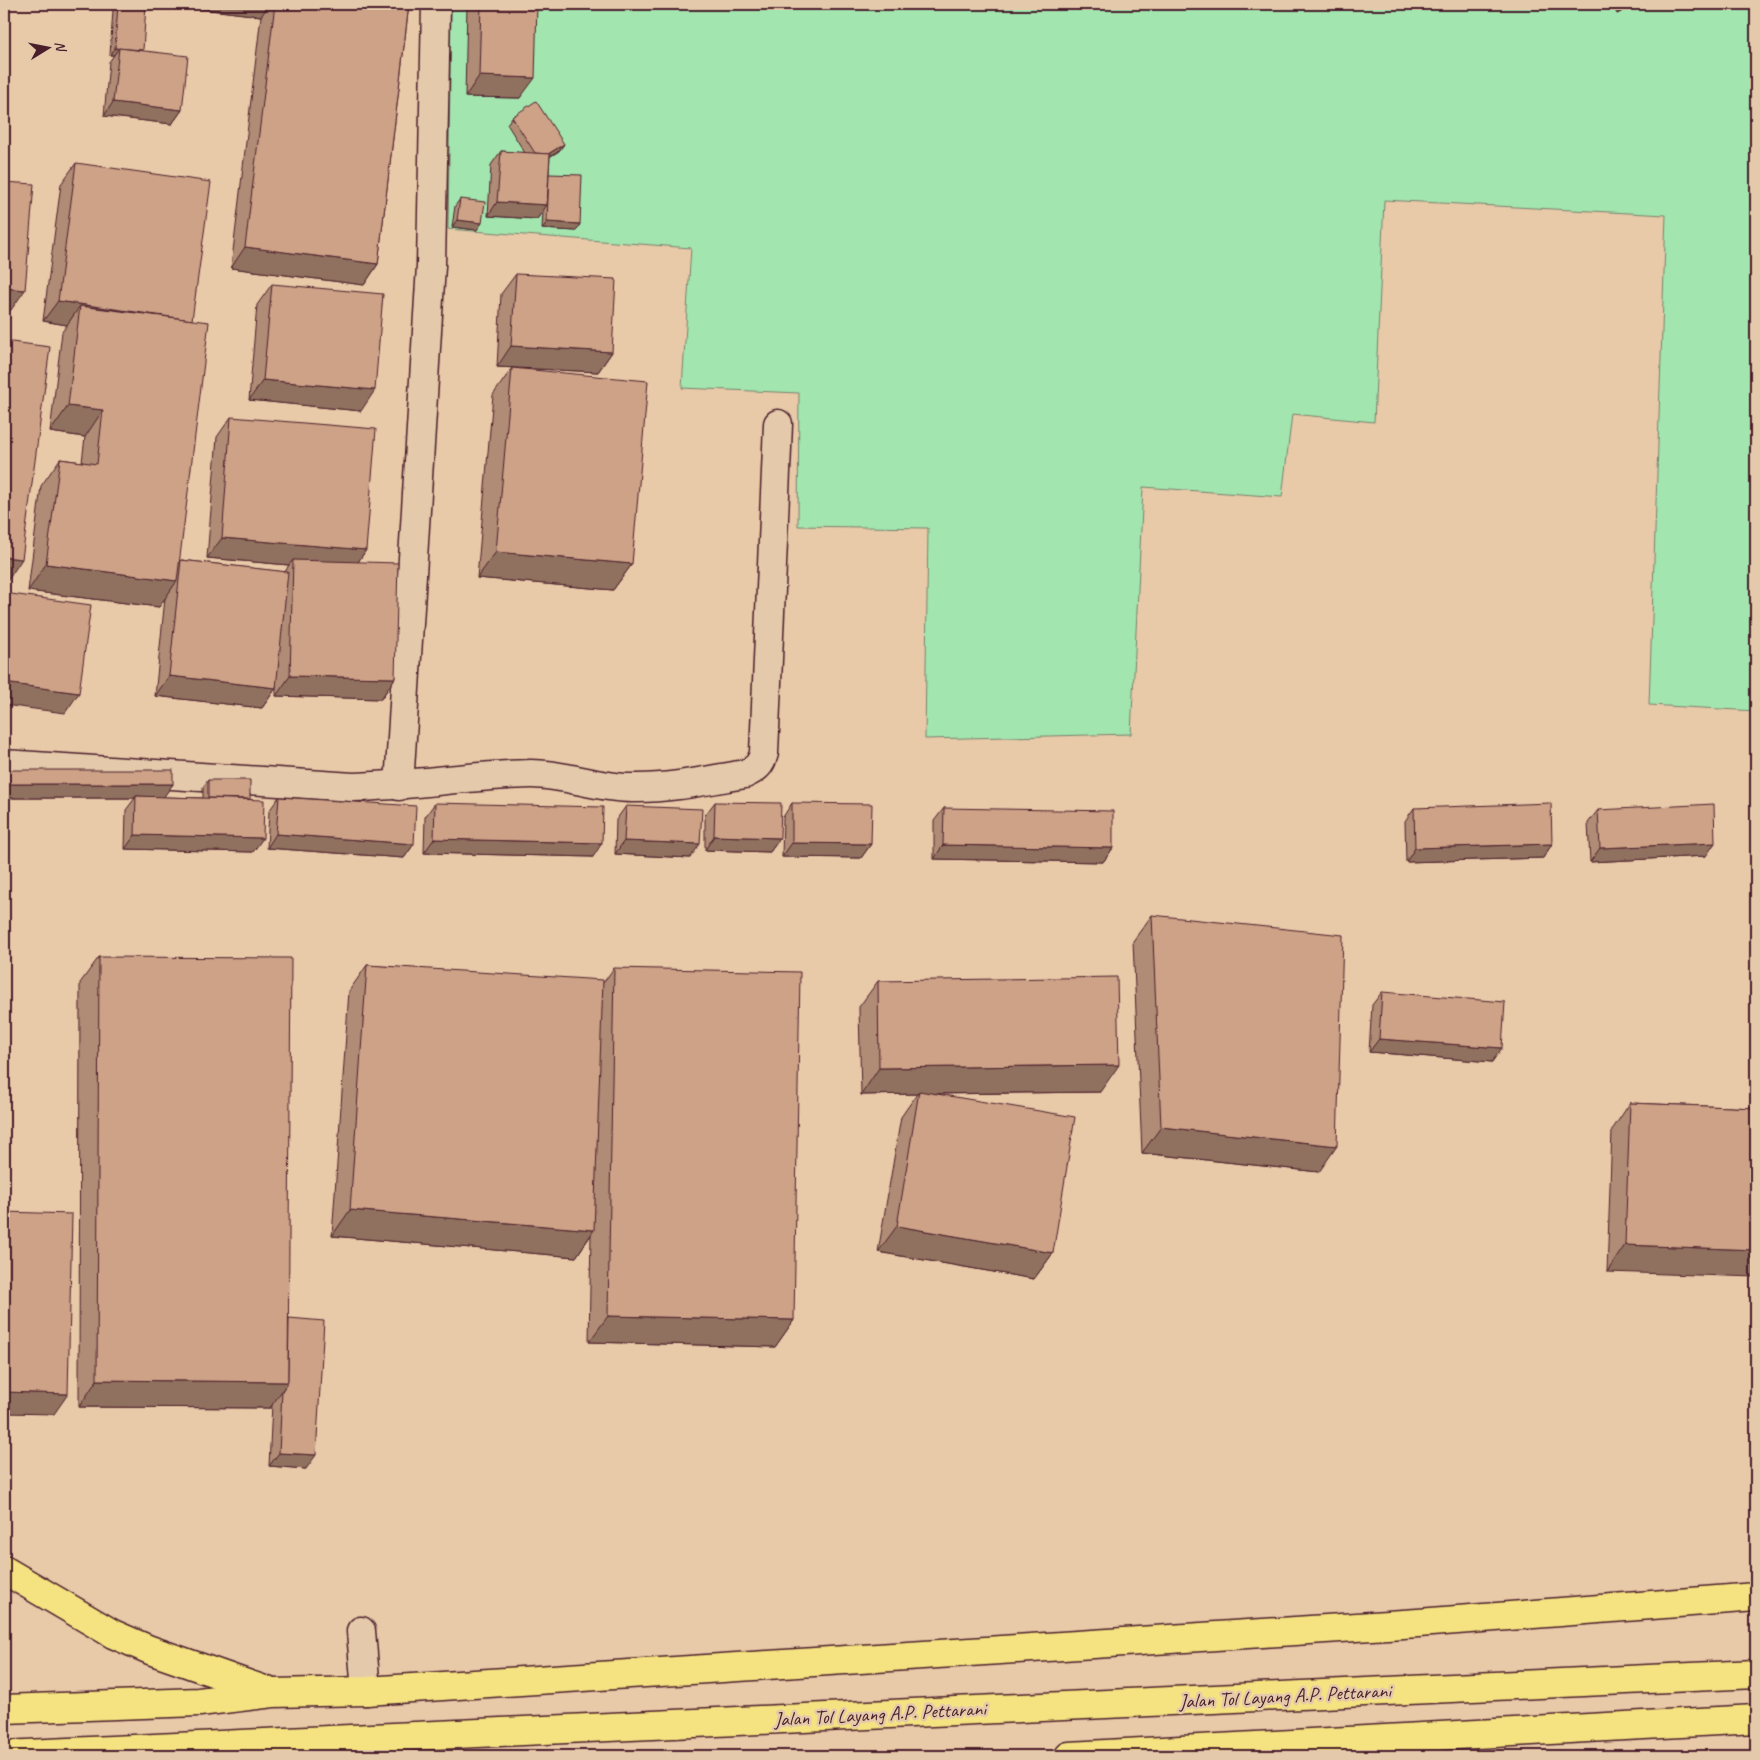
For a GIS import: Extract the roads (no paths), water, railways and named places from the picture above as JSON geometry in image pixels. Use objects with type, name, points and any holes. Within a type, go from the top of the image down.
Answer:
[{"type":"highway","points":[[4,1570],[113,1634],[150,1650],[273,1693]]},
{"type":"highway","points":[[4,1709],[199,1702],[273,1693],[366,1691],[1418,1623],[1756,1597]]},
{"type":"highway","name":"Jalan Tol Layang A.P. Pettarani","points":[[4,1755],[1756,1674]]},
{"type":"highway","points":[[1069,1756],[1756,1719]]},
{"type":"street","points":[[399,786],[431,266],[436,4]]},
{"type":"street","points":[[4,764],[353,787],[399,786],[532,774],[563,777],[604,786],[632,788],[745,774],[755,769],[761,762],[764,753],[778,424]]},
{"type":"street","points":[[361,1631],[366,1691]]}]
